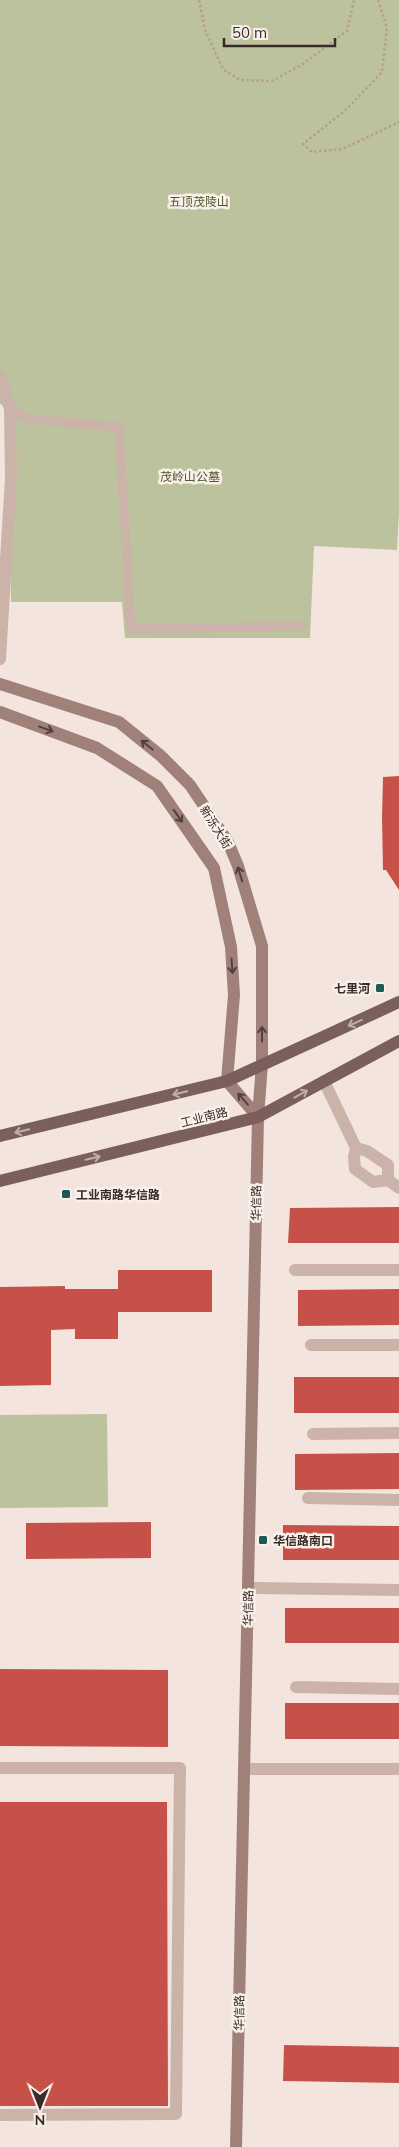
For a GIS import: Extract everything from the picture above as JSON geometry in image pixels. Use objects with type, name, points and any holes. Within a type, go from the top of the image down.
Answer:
[{"type":"main road","name":"新泺大街","points":[[0,684],[119,722],[161,756],[190,785],[228,842],[238,866],[262,946],[262,1064],[258,1117]]},
{"type":"main road","name":"新泺大街","points":[[0,712],[97,748],[157,786],[214,868],[231,948],[234,995],[227,1081]]},
{"type":"main road","points":[[0,1136],[227,1081],[399,1002]]},
{"type":"main road","name":"工业南路","points":[[0,1181],[258,1117],[399,1041]]},
{"type":"main road","points":[[227,1081],[258,1117]]},
{"type":"main road","name":"华信路","points":[[236,2147],[258,1117]]},
{"type":"street","points":[[0,377],[10,409],[11,478],[0,659]]},
{"type":"street","points":[[324,1081],[356,1148],[354,1157],[355,1169],[373,1182],[388,1180],[399,1188]]},
{"type":"street","points":[[356,1148],[367,1151],[388,1165],[388,1180]]},
{"type":"street","points":[[295,1270],[399,1270]]},
{"type":"street","points":[[311,1345],[399,1346]]},
{"type":"street","points":[[313,1434],[399,1433]]},
{"type":"street","points":[[308,1498],[399,1500]]},
{"type":"street","points":[[248,1588],[399,1590]]},
{"type":"street","points":[[296,1687],[399,1689]]},
{"type":"street","points":[[0,1768],[180,1768],[176,2114],[0,2115]]},
{"type":"street","points":[[244,1769],[399,1769]]},
{"type":"lane","points":[[10,409],[27,419],[119,427],[131,629],[301,626]]},
{"type":"path","points":[[199,0],[206,30],[223,69],[240,80],[272,82],[303,64],[347,30],[354,0]]},
{"type":"path","points":[[378,0],[387,28],[382,72],[347,109],[303,144],[312,152],[343,149],[399,122]]},
{"type":"green space","name":"五顶茂陵山","points":[[0,0],[399,0],[399,511],[397,550],[314,546],[310,638],[125,638],[122,602],[11,602],[10,409],[0,404]]},
{"type":"green space","points":[[107,1414],[108,1507],[0,1508],[0,1415]]},
{"type":"building","points":[[399,776],[399,890],[386,870],[383,870],[382,817],[383,777]]},
{"type":"building","points":[[399,1207],[399,1243],[288,1243],[290,1208]]},
{"type":"building","points":[[118,1270],[212,1270],[212,1312],[118,1312],[118,1339],[75,1339],[75,1329],[51,1330],[51,1385],[0,1386],[0,1287],[65,1286],[65,1289],[118,1289]]},
{"type":"building","points":[[399,1289],[399,1325],[298,1326],[298,1290]]},
{"type":"building","points":[[294,1377],[399,1377],[399,1413],[294,1413]]},
{"type":"building","points":[[399,1453],[399,1489],[295,1490],[295,1454]]},
{"type":"building","points":[[151,1522],[151,1558],[26,1559],[26,1523]]},
{"type":"building","points":[[283,1525],[399,1526],[399,1560],[283,1560]]},
{"type":"building","points":[[285,1608],[399,1608],[399,1643],[285,1643]]},
{"type":"building","points":[[0,1669],[168,1670],[168,1747],[0,1746]]},
{"type":"building","points":[[285,1703],[399,1703],[399,1739],[285,1739]]},
{"type":"building","points":[[0,1802],[167,1802],[168,2106],[0,2106]]},
{"type":"building","points":[[284,2045],[399,2047],[399,2083],[283,2081]]},
{"type":"place","name":"七里河","points":[[380,988]]},
{"type":"place","name":"工业南路华信路","points":[[66,1194]]},
{"type":"place","name":"华信路南口","points":[[263,1540]]},
{"type":"park label","name":"茂岭山公墓","points":[[190,476]]}]
